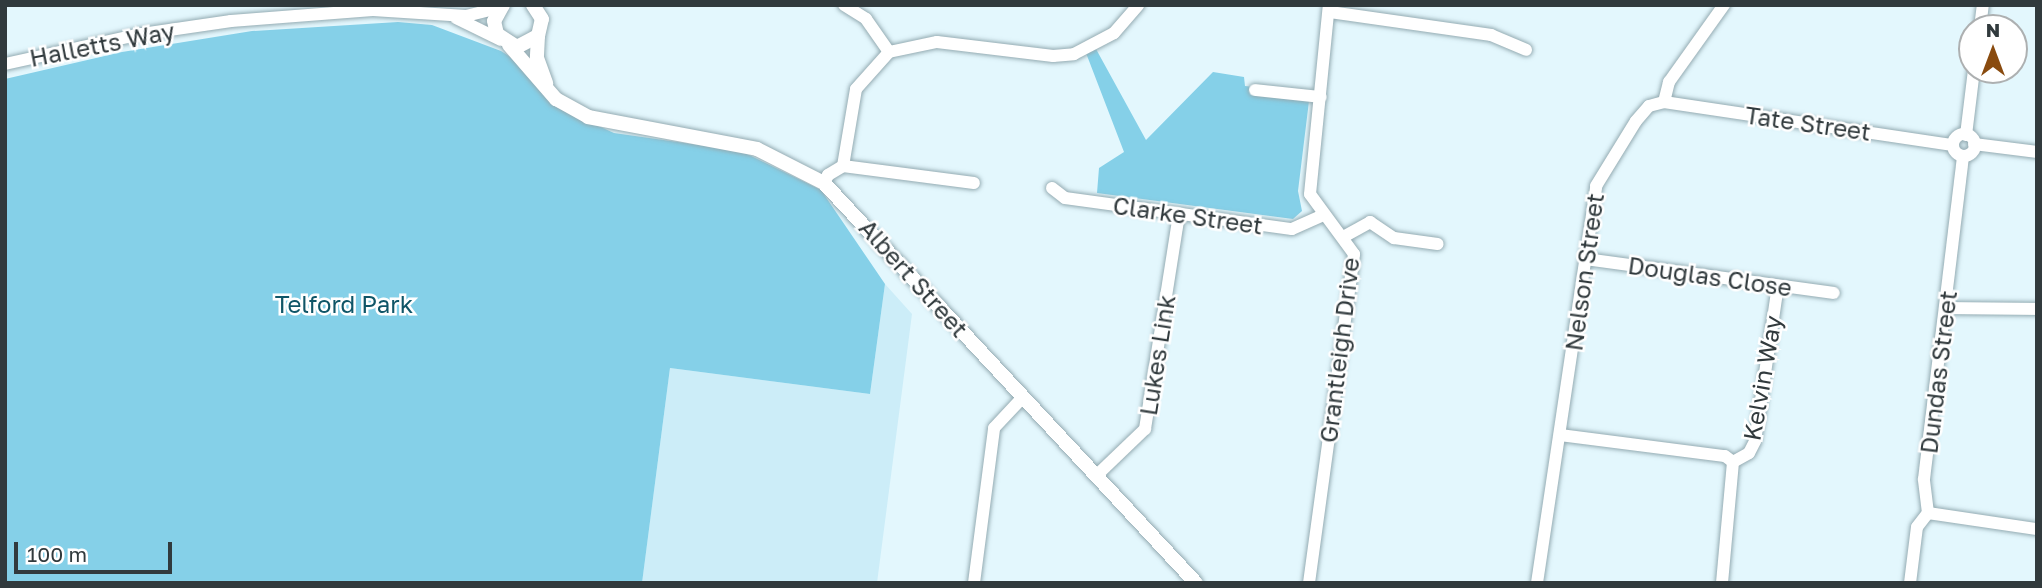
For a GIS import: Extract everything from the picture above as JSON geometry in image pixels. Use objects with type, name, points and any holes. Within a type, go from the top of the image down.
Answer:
[{"type":"street","points":[[533,5],[542,19],[537,58],[556,99]]},
{"type":"street","points":[[844,5],[866,19],[889,52]]},
{"type":"street","points":[[843,166],[856,89],[889,52],[937,42],[1054,56],[1074,54],[1114,33],[1138,5]]},
{"type":"street","points":[[1664,102],[1669,82],[1724,5]]},
{"type":"street","points":[[501,6],[494,26],[505,43],[525,46],[538,36]]},
{"type":"street","name":"Halletts Way","points":[[449,16],[481,14],[501,6]]},
{"type":"street","points":[[1329,8],[1490,35],[1526,50]]},
{"type":"street","name":"Grantleigh Drive","points":[[1309,583],[1354,254],[1345,236],[1324,215],[1310,194],[1329,8]]},
{"type":"street","name":"Halletts Way","points":[[5,64],[142,34],[231,21],[373,10],[419,10],[449,16],[505,43]]},
{"type":"street","name":"Albert Street","points":[[505,43],[556,99],[588,117],[618,126],[757,149],[824,183],[1196,583]]},
{"type":"street","points":[[1973,84],[1970,140],[1973,151],[1963,156],[1953,145],[1957,137],[1970,140],[2037,152]]},
{"type":"street","points":[[1255,89],[1321,97]]},
{"type":"street","name":"Tate Street","points":[[1664,102],[1953,145]]},
{"type":"street","name":"Nelson Street","points":[[1537,583],[1598,182],[1636,121],[1649,106],[1664,102]]},
{"type":"street","name":"Dundas Street","points":[[1910,583],[1917,527],[1928,513],[1924,479],[1948,308],[1963,156]]},
{"type":"street","points":[[824,183],[828,175],[843,166],[974,183]]},
{"type":"street","name":"Clarke Street","points":[[1052,188],[1065,198],[1297,229],[1324,215]]},
{"type":"street","name":"Lukes Link","points":[[1096,476],[1145,429],[1180,214]]},
{"type":"street","points":[[1345,236],[1370,222],[1394,238],[1438,244]]},
{"type":"street","name":"Douglas Close","points":[[1586,259],[1834,293]]},
{"type":"street","name":"Kelvin Way","points":[[1733,462],[1749,453],[1755,441],[1778,286]]},
{"type":"street","points":[[1948,308],[2037,309]]},
{"type":"street","points":[[974,583],[994,428],[1023,397]]},
{"type":"street","points":[[1560,435],[1726,456],[1733,462],[1722,583]]},
{"type":"street","points":[[1928,513],[2037,529]]},
{"type":"shaded area","points":[[885,284],[912,314],[877,583],[642,583],[670,368],[870,394]]},
{"type":"green space","name":"Telford Park","points":[[398,22],[432,25],[501,51],[517,61],[552,105],[614,133],[741,151],[821,190],[885,284],[870,394],[670,368],[642,583],[5,583],[5,79],[122,52],[252,31]]},
{"type":"green space","points":[[1096,49],[1146,140],[1213,72],[1244,77],[1245,86],[1297,92],[1309,101],[1298,191],[1302,211],[1293,219],[1097,193],[1099,168],[1124,152],[1086,53]]}]
